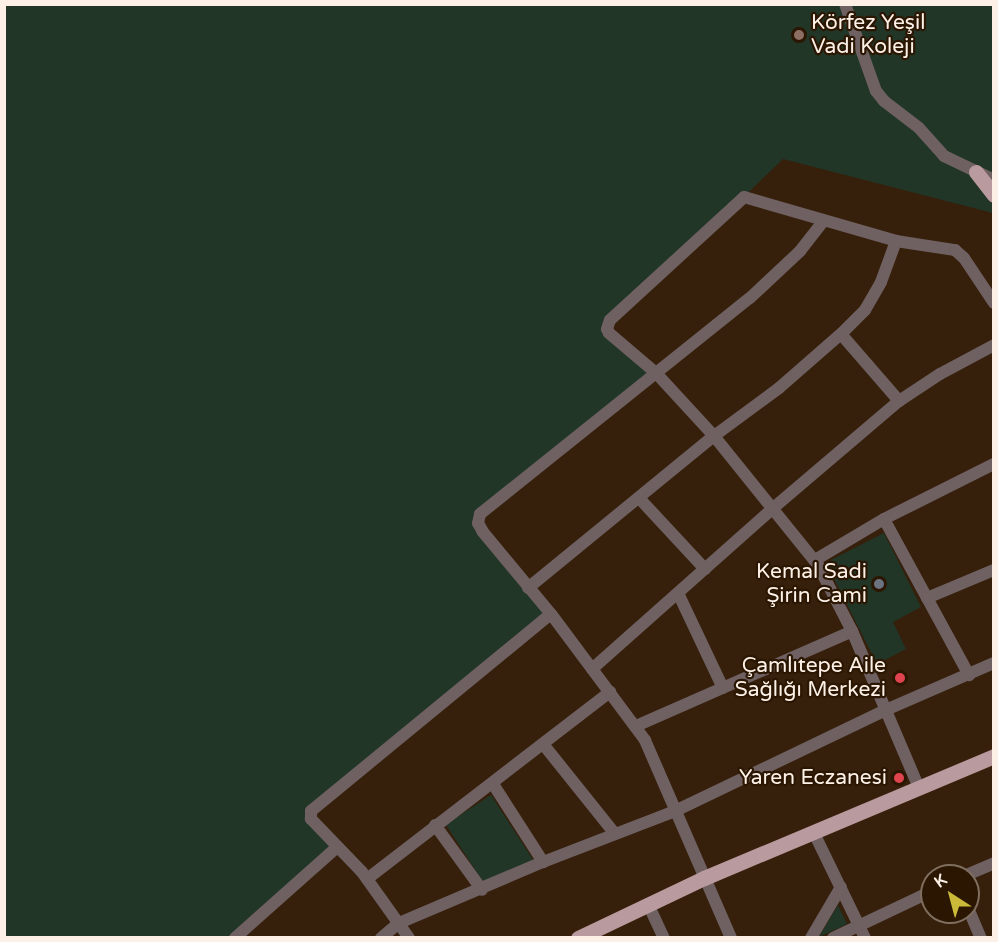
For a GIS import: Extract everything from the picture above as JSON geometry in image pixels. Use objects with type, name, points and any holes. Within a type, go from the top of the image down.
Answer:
[{"type":"main road","points":[[976,172],[993,195]]},
{"type":"main road","points":[[584,936],[704,878],[993,756]]},
{"type":"street","points":[[845,4],[880,96],[919,128],[944,156],[993,180]]},
{"type":"street","points":[[920,788],[888,709],[852,631],[815,560],[714,436],[656,373],[609,333],[610,320],[744,197],[823,222],[896,241],[955,250],[964,258],[993,303]]},
{"type":"street","points":[[731,938],[645,740],[551,614],[478,523],[480,514],[750,298],[800,251],[823,222]]},
{"type":"street","points":[[528,588],[714,436],[778,388],[841,334],[865,310],[881,282],[896,241]]},
{"type":"street","points":[[841,334],[898,401]]},
{"type":"street","points":[[592,669],[898,401],[940,374],[993,345]]},
{"type":"street","points":[[815,560],[884,519],[993,464]]},
{"type":"street","points":[[639,498],[705,569]]},
{"type":"street","points":[[884,519],[969,675]]},
{"type":"street","points":[[927,598],[993,570]]},
{"type":"street","points":[[678,593],[723,688]]},
{"type":"street","points":[[409,938],[367,879],[311,819],[310,811],[551,614]]},
{"type":"street","points":[[636,726],[852,631]]},
{"type":"street","points":[[381,938],[399,923],[482,890],[543,862],[675,811],[888,709],[993,663]]},
{"type":"street","points":[[367,879],[610,692]]},
{"type":"street","points":[[543,744],[615,834]]},
{"type":"street","points":[[493,784],[543,862]]},
{"type":"street","points":[[435,825],[482,890]]},
{"type":"street","points":[[814,832],[865,938]]},
{"type":"street","points":[[235,938],[336,848]]},
{"type":"street","points":[[811,938],[841,887]]},
{"type":"street","points":[[832,938],[920,896]]},
{"type":"street","points":[[648,904],[664,938]]},
{"type":"street","points":[[975,924],[981,938]]},
{"type":"green space","points":[[5,5],[993,5],[993,213],[783,159],[607,329],[656,373],[478,523],[551,614],[311,811],[336,848],[235,937],[5,938]]},
{"type":"green space","points":[[884,533],[921,607],[893,622],[906,649],[877,664],[828,567],[831,560]]},
{"type":"green space","points":[[491,795],[534,861],[489,891],[446,824]]},
{"type":"green space","points":[[838,905],[847,924],[819,937]]},
{"type":"place","name":"Körfez Yeşil Vadi Koleji","points":[[799,35]]},
{"type":"place","name":"Kemal Sadi Şirin Cami","points":[[879,584]]},
{"type":"place","name":"Çamlıtepe Aile Sağlığı Merkezi","points":[[900,678]]},
{"type":"place","name":"Yaren Eczanesi","points":[[899,778]]}]
